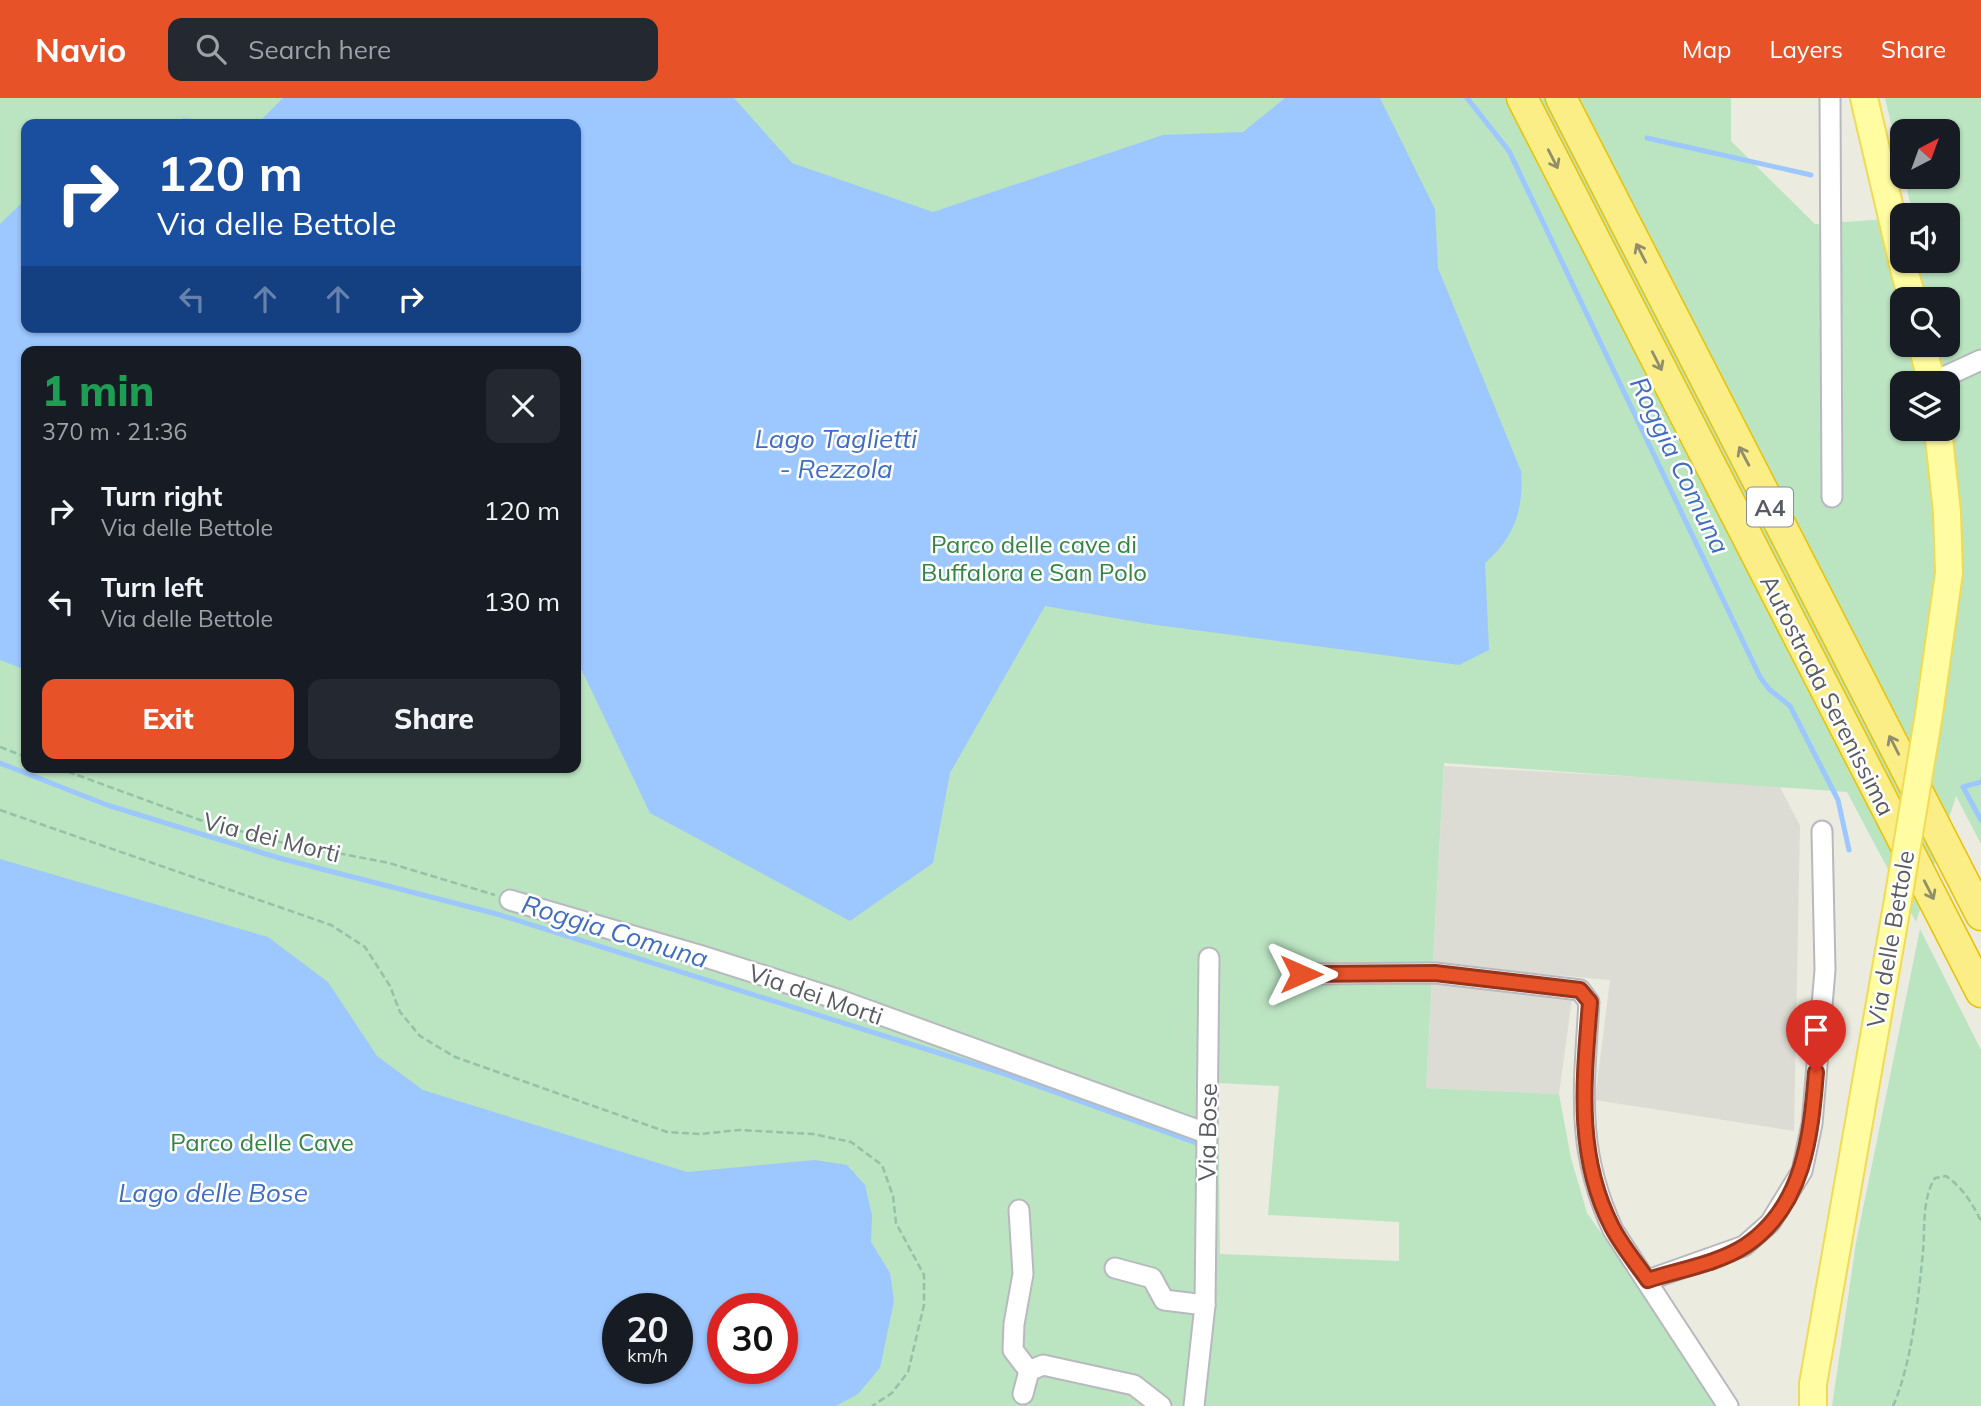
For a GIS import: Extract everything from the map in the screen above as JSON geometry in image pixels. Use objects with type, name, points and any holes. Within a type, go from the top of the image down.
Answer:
[{"type":"highway","name":"Autostrada Serenissima","points":[[1522,98],[1981,992]]},
{"type":"highway","name":"Autostrada Serenissima","points":[[1562,98],[1981,915]]},
{"type":"main road","points":[[1864,98],[1890,209]]},
{"type":"main road","name":"Via delle Bettole","points":[[1813,1406],[1813,1384],[1839,1223],[1898,900],[1948,573],[1947,512],[1939,441]]},
{"type":"street","points":[[1830,98],[1832,497]]},
{"type":"street","points":[[1958,371],[1981,360]]},
{"type":"street","points":[[1648,1280],[1744,1246],[1770,1223],[1802,1171],[1812,1124],[1825,970],[1822,831]]},
{"type":"street","name":"Via dei Morti","points":[[510,900],[699,954],[836,999],[1206,1133]]},
{"type":"street","name":"Via Bose","points":[[1194,1406],[1205,1305],[1209,958]]},
{"type":"street","points":[[1301,974],[1435,973],[1580,990],[1590,1002],[1583,1107],[1592,1177],[1613,1230],[1728,1406]]},
{"type":"street","points":[[1020,1210],[1023,1274],[1014,1324],[1013,1350],[1029,1371]]},
{"type":"street","points":[[1115,1268],[1152,1278],[1164,1300],[1205,1305]]},
{"type":"street","points":[[1029,1371],[1043,1365],[1134,1385],[1161,1406]]},
{"type":"street","points":[[1023,1394],[1029,1371]]},
{"type":"path","points":[[0,747],[21,755]]},
{"type":"path","name":"Via dei Morti","points":[[72,773],[200,820],[280,842],[388,863],[510,900]]},
{"type":"path","points":[[0,810],[331,925],[365,947],[390,986],[400,1013],[420,1036],[455,1057],[667,1132],[701,1134],[739,1130],[778,1131],[851,1142],[882,1165],[893,1196],[897,1223],[924,1275],[921,1325],[908,1372],[892,1393],[872,1406]]},
{"type":"path","points":[[1900,1406],[1894,1405],[1903,1384],[1914,1319],[1927,1190],[1935,1178],[1946,1176],[1952,1181],[1969,1197],[1981,1221]]},
{"type":"shaded area","points":[[1444,766],[1779,785],[1800,826],[1794,1131],[1595,1100],[1610,980],[1433,964]]},
{"type":"shaded area","points":[[1432,983],[1572,999],[1559,1094],[1426,1088]]},
{"type":"green space","name":"Parco delle cave di Buffalora e San Polo","points":[[0,98],[1731,98],[1731,141],[1815,224],[1890,219],[1890,273],[1960,273],[1960,203],[1910,203],[1907,189],[1960,189],[1960,119],[1890,119],[1885,98],[1981,98],[1981,844],[1956,796],[1916,922],[1847,792],[1444,763],[1426,1088],[1559,1094],[1571,1158],[1587,1213],[1626,1268],[1624,1270],[1632,1271],[1721,1406],[0,1406]],"holes":[[[1218,1083],[1279,1086],[1268,1215],[1399,1222],[1399,1261],[1220,1254]]]},
{"type":"green space","points":[[1920,929],[1981,1050],[1981,1406],[1832,1406],[1856,1243]]},
{"type":"water","name":"Lago Taglietti - Rezzola","points":[[283,98],[734,98],[792,163],[933,212],[1163,135],[1243,132],[1285,98],[1380,98],[1435,209],[1438,268],[1521,471],[1521,498],[1515,522],[1503,544],[1485,563],[1489,650],[1459,665],[1149,624],[1045,606],[950,773],[933,863],[850,921],[650,813],[581,668],[581,346],[21,346],[21,668],[0,660],[0,224],[21,204],[21,333],[581,333],[581,119],[262,119]]},
{"type":"water","name":"Lago delle Bose","points":[[0,859],[268,937],[328,982],[377,1056],[423,1090],[687,1172],[815,1160],[847,1165],[865,1185],[872,1215],[871,1242],[890,1273],[894,1301],[880,1368],[858,1394],[836,1406],[0,1406]]},
{"type":"waterway","name":"Roggia Comuna","points":[[1467,98],[1509,151],[1760,677],[1769,689],[1790,706],[1838,800],[1849,850]]},
{"type":"waterway","name":"Roggia Comuna","points":[[1647,138],[1811,175]]},
{"type":"waterway","name":"Roggia Comuna","points":[[0,763],[21,771]]},
{"type":"waterway","name":"Roggia Comuna","points":[[25,773],[107,805],[279,858],[497,914],[999,1072],[1202,1145]]},
{"type":"waterway","name":"Roggia Comuna","points":[[1981,782],[1963,787],[1981,820]]},
{"type":"route","points":[[1301,974],[1435,973],[1580,990],[1590,1002],[1583,1107],[1592,1177],[1613,1230],[1648,1280],[1729,1254],[1744,1246],[1770,1223],[1792,1192],[1802,1171],[1812,1124],[1816,1072]]},
{"type":"park label","name":"Parco delle Cave","points":[[262,1142]]}]
